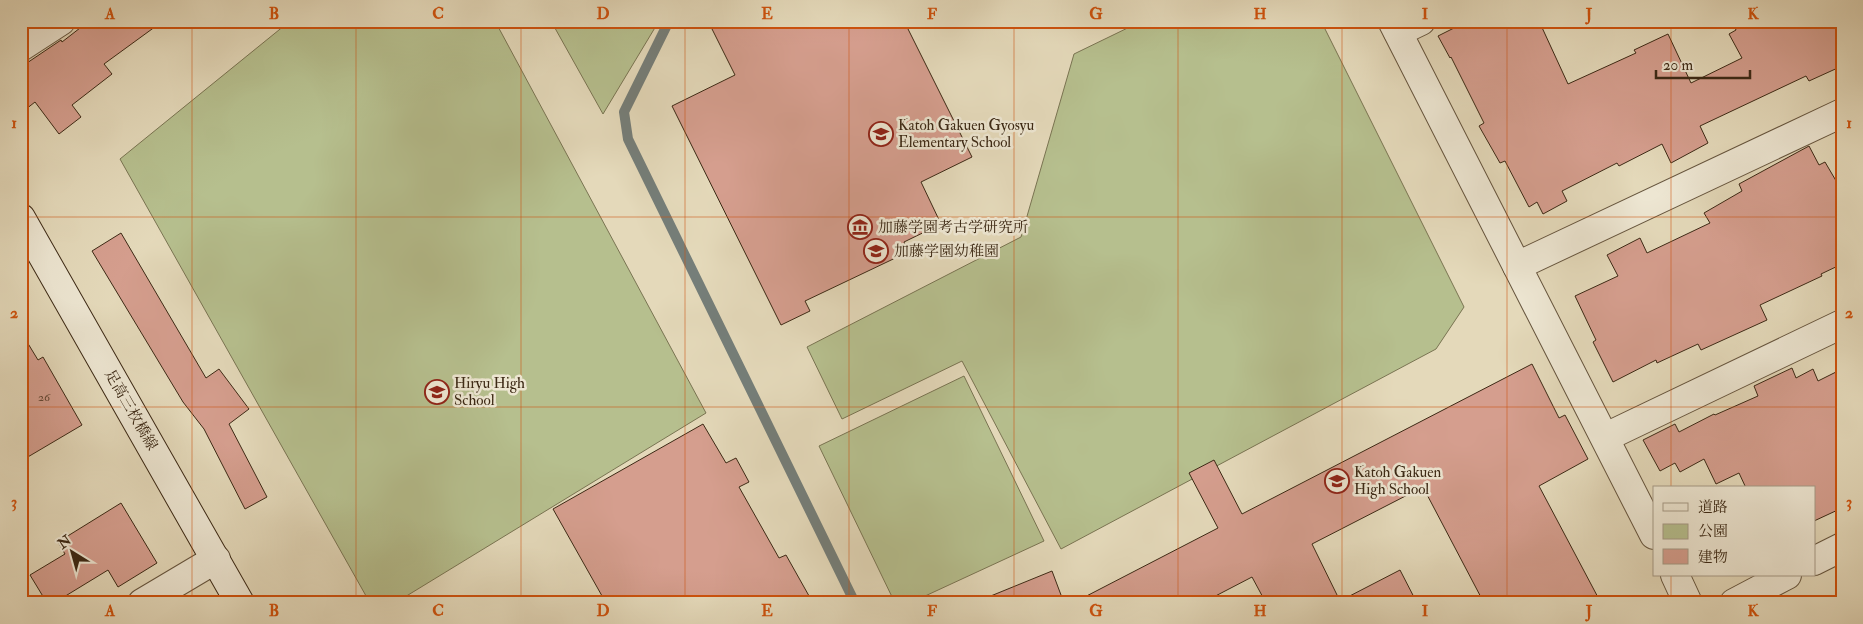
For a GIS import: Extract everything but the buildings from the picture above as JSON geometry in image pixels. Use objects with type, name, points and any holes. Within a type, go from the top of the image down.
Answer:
[{"type":"street","points":[[21,47],[61,21]]},
{"type":"street","points":[[1404,25],[1518,266],[1653,532]]},
{"type":"street","points":[[1518,266],[1842,113]]},
{"type":"street","name":"足高三枚橋線","points":[[21,218],[240,603]]},
{"type":"street","points":[[1606,438],[1842,324]]},
{"type":"street","points":[[1816,560],[1842,547]]},
{"type":"street","points":[[142,603],[216,559]]},
{"type":"street","points":[[1675,576],[1688,603]]},
{"type":"street","points":[[1734,603],[1785,576]]},
{"type":"green space","name":"Hiryu High School","points":[[290,21],[495,21],[706,413],[395,603],[370,603],[120,159]]},
{"type":"green space","points":[[551,21],[659,21],[603,114]]},
{"type":"green space","points":[[1142,21],[1321,21],[1464,307],[1436,349],[1061,549],[962,361],[842,419],[807,347],[1021,237],[1074,54]]},
{"type":"green space","points":[[964,376],[1044,541],[910,603],[895,603],[819,446]]},
{"type":"waterway","points":[[669,21],[624,112],[628,139],[855,603]]},
{"type":"place","name":"Katoh Gakuen Gyosyu Elementary School","points":[[881,134]]},
{"type":"place","name":"加藤学園考古学研究所","points":[[860,227]]},
{"type":"place","name":"加藤学園幼稚園","points":[[876,251]]},
{"type":"place","name":"Hiryu High School","points":[[437,392]]},
{"type":"place","name":"Katoh Gakuen High School","points":[[1337,481]]}]
